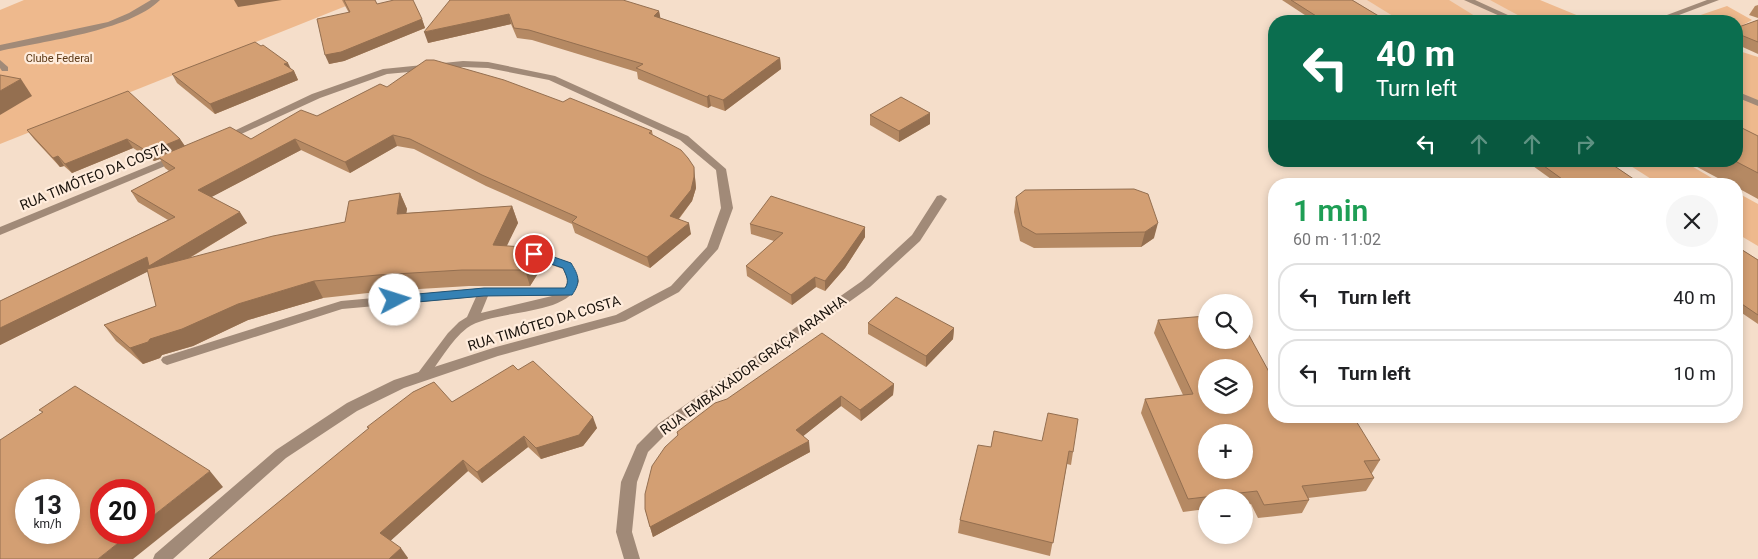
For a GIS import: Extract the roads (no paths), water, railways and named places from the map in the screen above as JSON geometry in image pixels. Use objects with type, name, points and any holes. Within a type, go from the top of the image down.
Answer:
[{"type":"street","points":[[1673,15],[1715,0]]},
{"type":"street","name":"RUA TIMÓTEO DA COSTA","points":[[161,559],[282,454],[352,407],[399,384],[422,376],[496,352],[620,318],[675,288],[712,249],[727,208],[721,169],[684,138],[552,78],[488,65],[435,65],[386,71],[316,96],[212,143]]},
{"type":"street","name":"RUA TIMÓTEO DA COSTA","points":[[0,231],[184,155]]},
{"type":"street","name":"RUA EMBAIXADOR GRAÇA ARANHA","points":[[632,559],[624,532],[628,482],[642,449],[663,428],[866,284],[916,238],[941,199]]},
{"type":"lane","points":[[0,48],[110,24],[132,15],[156,0]]},
{"type":"lane","points":[[1468,0],[1503,15]]},
{"type":"lane","points":[[1743,97],[1758,103]]},
{"type":"lane","points":[[422,376],[463,324],[495,313],[557,300],[568,292],[573,285],[573,276],[567,266],[517,248]]},
{"type":"lane","points":[[472,320],[484,292]]},
{"type":"lane","points":[[167,360],[341,305],[484,292],[568,292]]},
{"type":"park label","name":"Clube Federal","points":[[59,58]]}]
